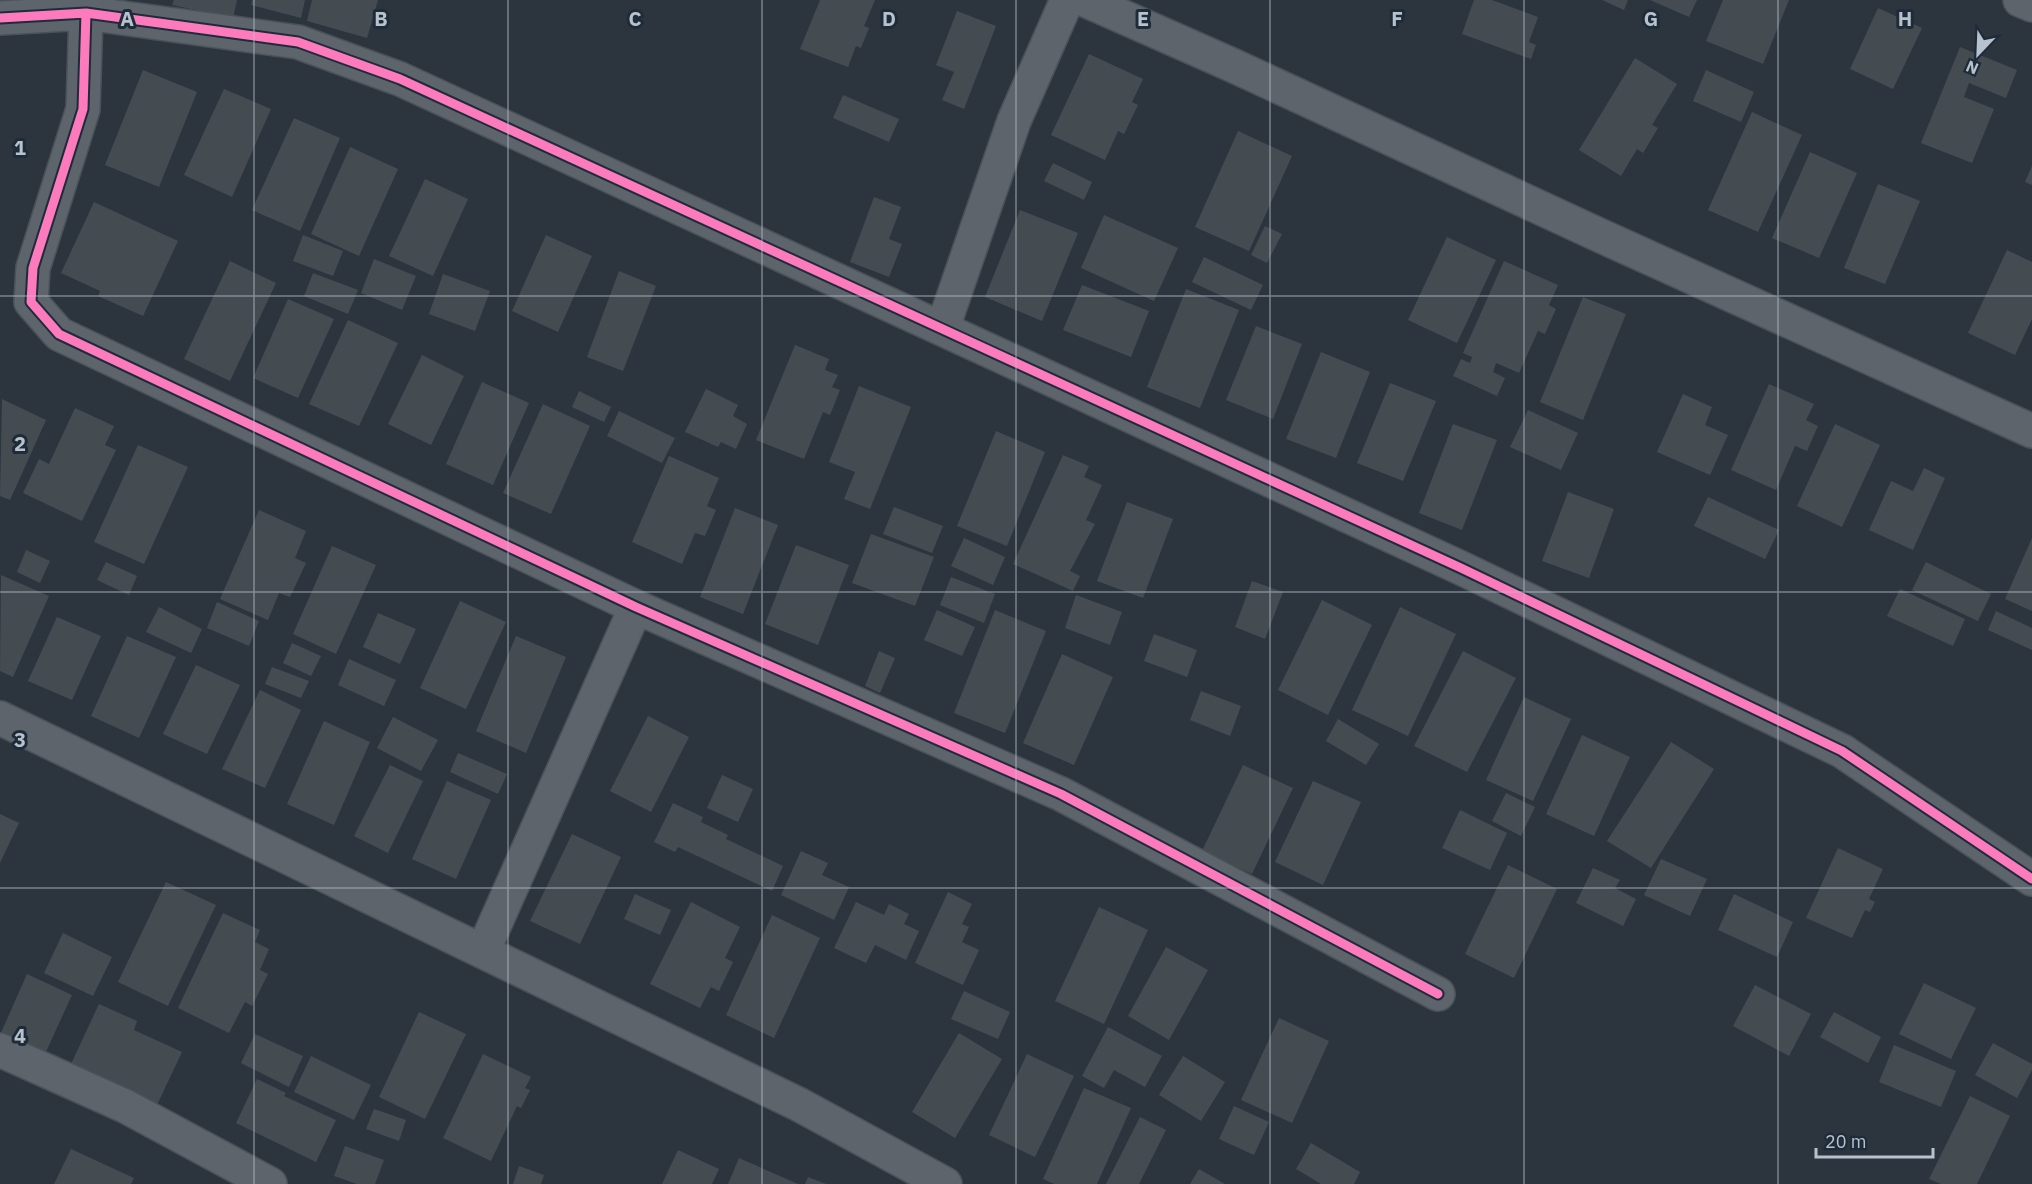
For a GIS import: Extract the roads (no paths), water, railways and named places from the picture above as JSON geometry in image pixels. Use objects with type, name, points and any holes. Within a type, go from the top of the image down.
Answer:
[{"type":"street","points":[[943,327],[1014,121],[1066,0]]},
{"type":"street","points":[[1085,0],[1232,64],[1599,235],[2032,431]]},
{"type":"street","points":[[2020,0],[2032,5]]},
{"type":"street","points":[[86,13],[83,109],[33,268],[31,302],[59,334],[636,607],[1061,794],[1438,994]]},
{"type":"street","points":[[0,18],[86,13],[298,42],[380,71],[943,327],[1461,568],[1842,751],[2032,879]]},
{"type":"street","points":[[483,951],[636,607]]},
{"type":"street","points":[[0,718],[800,1105],[945,1184]]},
{"type":"street","points":[[0,1050],[125,1106],[270,1184]]}]
